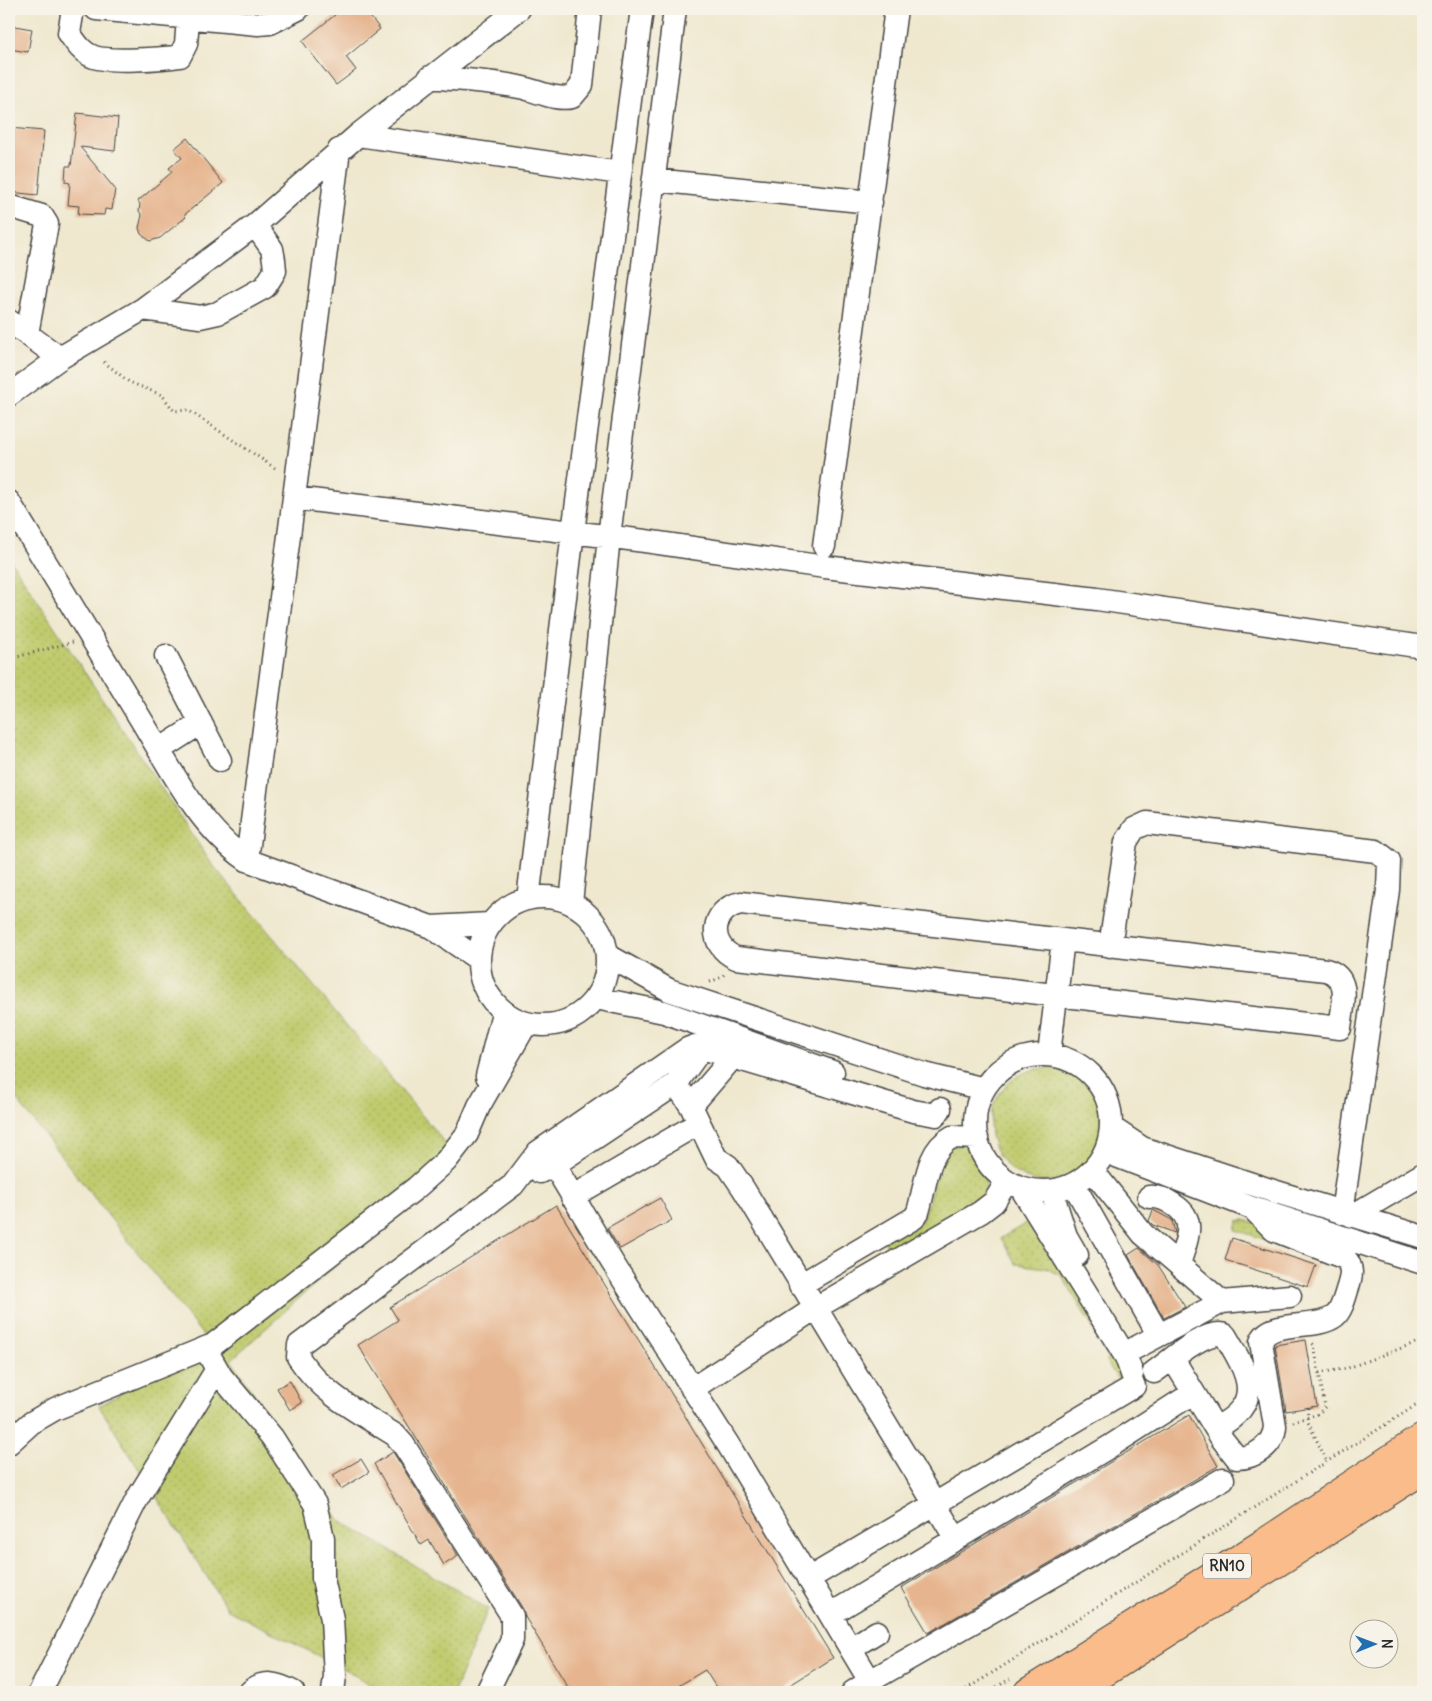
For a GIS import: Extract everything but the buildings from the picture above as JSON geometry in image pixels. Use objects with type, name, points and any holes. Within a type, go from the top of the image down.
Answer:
[{"type":"main road","name":"RN10","points":[[1028,1692],[1267,1541],[1423,1437]]},
{"type":"main road","name":"RN10","points":[[1074,1692],[1423,1470]]},
{"type":"street","points":[[73,9],[69,33],[78,48],[95,57],[157,59],[180,56],[186,44],[188,19]]},
{"type":"street","points":[[96,9],[258,24],[270,23],[298,9]]},
{"type":"street","points":[[9,395],[60,358],[143,309],[255,225],[339,150],[519,9]]},
{"type":"street","points":[[430,77],[505,84],[531,89],[557,98],[572,97],[582,85],[590,9]]},
{"type":"street","points":[[528,899],[573,532],[642,9]]},
{"type":"street","points":[[571,903],[608,537],[675,9]]},
{"type":"street","points":[[824,546],[896,9]]},
{"type":"street","points":[[358,135],[620,174]]},
{"type":"street","points":[[247,860],[339,150]]},
{"type":"street","points":[[654,180],[871,202]]},
{"type":"street","points":[[9,206],[42,216],[47,224],[27,334]]},
{"type":"street","points":[[143,309],[200,317],[218,313],[265,288],[275,271],[274,260],[272,249],[255,225]]},
{"type":"street","points":[[9,321],[60,358]]},
{"type":"street","points":[[295,498],[573,532],[824,567],[1097,599],[1423,647]]},
{"type":"street","points":[[9,502],[159,750],[213,833],[247,860],[431,927],[478,959]]},
{"type":"street","points":[[166,656],[220,760]]},
{"type":"street","points":[[159,750],[201,723]]},
{"type":"street","points":[[1110,946],[1126,842],[1134,829],[1147,823],[1376,852],[1389,861],[1347,1214]]},
{"type":"street","points":[[540,896],[571,903],[592,919],[601,934],[607,955],[606,972],[596,998],[581,1014],[560,1024],[548,1026],[526,1024],[504,1012],[492,1002],[480,976],[478,959],[483,937],[490,924],[511,904],[540,896]]},
{"type":"street","points":[[741,903],[1110,946],[1332,972],[1341,979],[1344,988],[1340,1028],[736,958],[729,955],[718,944],[715,928],[726,908],[741,903]]},
{"type":"street","points":[[431,927],[490,924]]},
{"type":"street","points":[[1049,1054],[1063,940]]},
{"type":"street","points":[[607,955],[669,990],[924,1074],[984,1089]]},
{"type":"street","points":[[596,998],[670,1014],[938,1112],[976,1131]]},
{"type":"street","points":[[479,1106],[504,1012]]},
{"type":"street","points":[[9,1443],[32,1423],[55,1409],[206,1348],[227,1335],[428,1177],[446,1161],[467,1134],[479,1106],[526,1024]]},
{"type":"street","points":[[513,1185],[538,1152],[679,1052],[695,1046],[913,1112],[938,1112]]},
{"type":"street","points":[[487,1692],[512,1640],[512,1616],[403,1444],[395,1435],[326,1392],[308,1372],[298,1357],[299,1345],[513,1185],[554,1165],[676,1084],[702,1048]]},
{"type":"street","points":[[1014,1185],[1052,1192],[1074,1185],[1092,1171],[1106,1152],[1112,1128],[1110,1107],[1102,1087],[1093,1076],[1070,1060],[1049,1054],[1030,1056],[1012,1062],[996,1074],[984,1089],[977,1106],[976,1131],[979,1147],[990,1166],[1014,1185],[1124,1353],[1140,1369]]},
{"type":"street","points":[[572,1197],[695,1115],[733,1057]]},
{"type":"street","points":[[676,1084],[695,1115],[716,1158],[728,1166],[956,1539]]},
{"type":"street","points":[[800,1285],[914,1218],[918,1212],[935,1152],[938,1112]]},
{"type":"street","points":[[1112,1128],[1142,1148],[1347,1214],[1423,1236]]},
{"type":"street","points":[[935,1152],[945,1141],[952,1137],[976,1131]]},
{"type":"street","points":[[1106,1152],[1252,1208],[1423,1263]]},
{"type":"street","points":[[554,1165],[831,1614],[851,1648],[862,1687],[1222,1479]]},
{"type":"street","points":[[1092,1171],[1135,1200],[1144,1234],[1222,1302]]},
{"type":"street","points":[[1347,1214],[1423,1174]]},
{"type":"street","points":[[692,1389],[814,1309],[981,1212],[1014,1185]]},
{"type":"street","points":[[1074,1185],[1158,1334]]},
{"type":"street","points":[[1052,1192],[1066,1236],[1140,1369]]},
{"type":"street","points":[[1135,1200],[1155,1196],[1183,1210],[1189,1219],[1188,1236],[1179,1264]]},
{"type":"street","points":[[1173,1359],[1236,1458],[1247,1458],[1266,1446],[1274,1436],[1275,1426],[1261,1342],[1262,1337],[1271,1329],[1326,1321],[1337,1315],[1352,1276],[1345,1258],[1274,1230],[1252,1208]]},
{"type":"street","points":[[1140,1369],[1158,1334],[1222,1302],[1290,1296]]},
{"type":"street","points":[[808,1579],[935,1504],[1140,1369],[1173,1359],[1210,1334],[1224,1335],[1243,1369],[1248,1396],[1242,1410],[1216,1428]]},
{"type":"street","points":[[206,1348],[217,1368],[272,1437],[315,1504],[323,1538],[323,1579],[332,1619],[335,1676],[333,1692]]},
{"type":"street","points":[[40,1692],[137,1499],[217,1368]]},
{"type":"street","points":[[831,1614],[1110,1447],[1194,1393]]},
{"type":"street","points":[[851,1648],[877,1632]]},
{"type":"street","points":[[250,1692],[263,1684],[270,1683],[293,1692]]},
{"type":"path","points":[[104,362],[129,382],[162,395],[174,411],[188,410],[280,471]]},
{"type":"path","points":[[9,659],[90,637]]},
{"type":"path","points":[[1275,1426],[1307,1420],[1318,1414],[1325,1407],[1314,1345],[1305,1337],[1306,1324]]},
{"type":"path","points":[[1319,1373],[1348,1368],[1423,1340]]},
{"type":"path","points":[[962,1692],[1423,1401]]},
{"type":"path","points":[[1308,1408],[1307,1420],[1328,1462]]},
{"type":"green space","points":[[9,558],[211,863],[456,1156],[231,1360],[338,1519],[488,1609],[454,1692],[382,1692],[346,1670],[228,1610],[99,1406],[209,1343],[9,1090]]},
{"type":"green space","points":[[1047,1068],[1069,1072],[1087,1085],[1100,1103],[1104,1125],[1100,1147],[1087,1165],[1069,1178],[1047,1182],[1025,1178],[1007,1165],[994,1147],[990,1125],[994,1103],[1007,1085],[1025,1072]]},
{"type":"green space","points":[[969,1144],[981,1164],[986,1179],[985,1193],[981,1200],[893,1255],[884,1241],[922,1220],[946,1146]]},
{"type":"green space","points":[[1035,1218],[1114,1347],[1122,1379],[1117,1378],[1106,1361],[1109,1355],[1062,1276],[1046,1268],[1016,1264],[1001,1238]]},
{"type":"green space","points":[[1244,1220],[1263,1224],[1343,1265],[1236,1230],[1238,1221]]}]
